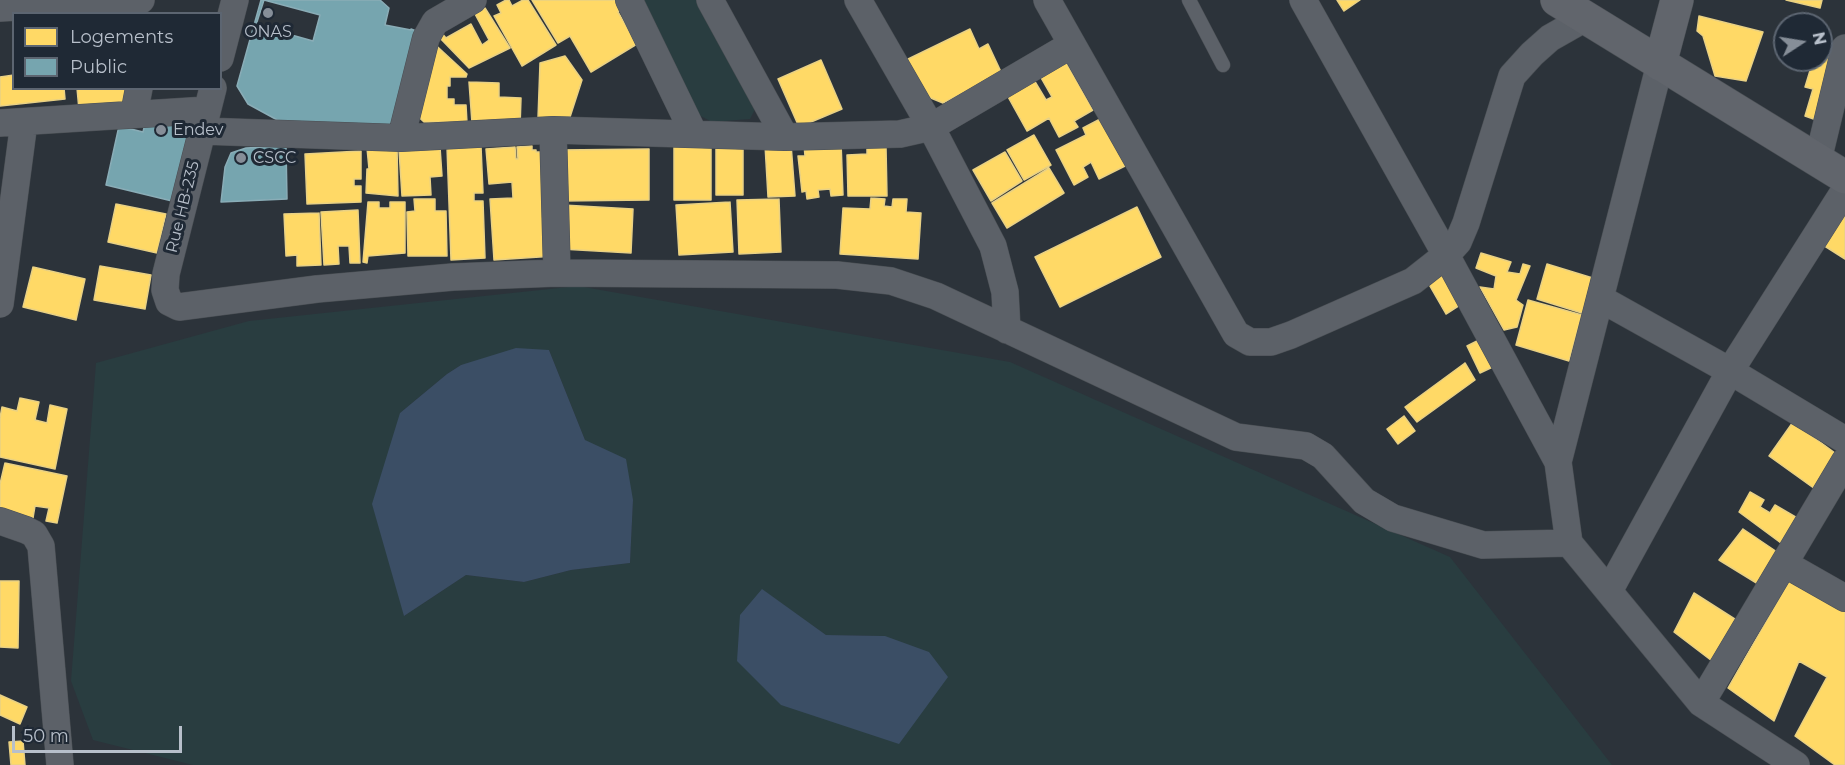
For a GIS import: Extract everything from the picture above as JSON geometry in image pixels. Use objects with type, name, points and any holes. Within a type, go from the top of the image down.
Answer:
[{"type":"street","points":[[0,4],[141,0]]},
{"type":"street","points":[[222,50],[235,0]]},
{"type":"street","points":[[401,138],[426,38],[435,22],[472,0]]},
{"type":"street","points":[[629,0],[694,134]]},
{"type":"street","points":[[710,0],[785,137]]},
{"type":"street","points":[[858,0],[931,127],[993,246],[1005,292],[1007,330]]},
{"type":"street","points":[[1047,0],[1236,334],[1250,342],[1270,342],[1332,317],[1413,281],[1446,255],[1458,242],[1466,223],[1512,76],[1550,38],[1587,18]]},
{"type":"street","points":[[1303,0],[1446,255],[1558,462],[1569,543],[1701,703],[1796,765]]},
{"type":"street","points":[[1557,0],[1832,168],[1845,48]]},
{"type":"street","points":[[1558,462],[1677,0]]},
{"type":"street","points":[[0,304],[12,122],[136,101],[401,138],[553,130],[785,137],[900,134],[931,127],[1071,45]]},
{"type":"street","name":"Rue HB-235","points":[[207,110],[166,274],[165,290],[169,302],[179,307],[317,289],[453,278],[557,273]]},
{"type":"street","points":[[553,130],[557,273],[837,275],[891,281],[936,296],[1236,437],[1306,446],[1323,456],[1364,501],[1394,518],[1482,545],[1569,543]]},
{"type":"street","points":[[1609,591],[1730,371],[1845,190]]},
{"type":"street","points":[[1601,299],[1730,371],[1845,440]]},
{"type":"street","points":[[1701,703],[1845,461]]},
{"type":"street","points":[[0,521],[34,534],[41,546],[60,765]]},
{"type":"street","points":[[1785,564],[1845,598]]},
{"type":"lane","points":[[1189,0],[1223,65]]},
{"type":"green space","points":[[636,0],[698,0],[756,107],[750,119],[712,122],[695,113]]},
{"type":"green space","points":[[578,286],[1010,362],[1450,557],[1612,765],[193,765],[93,740],[71,681],[96,363],[249,321]],"holes":[[[549,350],[585,440],[633,500],[630,563],[571,570],[524,582],[466,575],[404,616],[400,413],[461,365]],[[762,590],[826,635],[885,636],[737,661]]]},
{"type":"water","points":[[516,348],[549,350],[585,440],[626,459],[633,500],[630,563],[571,570],[524,582],[466,575],[404,616],[372,504],[400,413],[461,365]]},
{"type":"water","points":[[762,589],[826,635],[885,636],[929,652],[948,677],[899,744],[781,705],[737,661],[740,615]]},
{"type":"building: Logements","points":[[509,0],[512,6],[528,0],[556,45],[522,66],[494,16],[501,13],[497,5]]},
{"type":"building: Logements","points":[[532,0],[616,0],[622,9],[618,12],[637,44],[591,72],[570,36],[558,43]]},
{"type":"building: Logements","points":[[1337,0],[1360,0],[1344,11]]},
{"type":"building: Logements","points":[[1786,0],[1822,0],[1820,8]]},
{"type":"building: Logements","points":[[485,8],[510,48],[469,68],[437,35],[440,31],[446,38],[471,24],[482,45],[489,40],[475,14]]},
{"type":"building: Logements","points":[[1699,16],[1763,32],[1746,81],[1715,76],[1703,36],[1697,31]]},
{"type":"building: Logements","points":[[970,29],[979,49],[988,44],[1002,74],[943,103],[921,94],[904,61]]},
{"type":"building: Logements","points":[[428,38],[467,74],[466,77],[450,77],[447,99],[454,99],[454,105],[466,105],[467,123],[424,122],[412,111]]},
{"type":"building: Logements","points":[[1833,49],[1843,52],[1822,122],[1805,116],[1813,89],[1805,87],[1810,72],[1833,72]]},
{"type":"building: Logements","points":[[565,56],[582,80],[570,117],[538,118],[540,63]]},
{"type":"building: Logements","points":[[821,60],[842,109],[799,127],[778,79]]},
{"type":"building: Logements","points":[[1066,62],[1093,110],[1074,121],[1078,127],[1059,137],[1049,118],[1027,131],[1007,95],[1034,80],[1046,100],[1052,97],[1040,76]]},
{"type":"building: Logements","points":[[12,75],[12,90],[64,90],[65,99],[0,106],[0,77]]},
{"type":"building: Logements","points":[[469,82],[499,83],[499,97],[521,98],[520,127],[472,123]]},
{"type":"building: Logements","points":[[77,90],[134,90],[128,106],[79,110]]},
{"type":"building: Logements","points":[[1104,117],[1129,164],[1099,179],[1091,162],[1083,167],[1088,177],[1074,185],[1056,150],[1086,135],[1083,128]]},
{"type":"building: Logements","points":[[1034,135],[1051,165],[1024,180],[1007,150]]},
{"type":"building: Logements","points":[[841,142],[843,195],[831,196],[830,189],[818,190],[819,197],[807,199],[806,191],[802,192],[798,156],[805,156],[804,145]]},
{"type":"building: Logements","points":[[674,144],[711,144],[711,200],[674,200]]},
{"type":"building: Logements","points":[[791,144],[795,196],[768,197],[765,145]]},
{"type":"building: Logements","points":[[481,146],[483,193],[474,193],[474,201],[483,201],[485,258],[451,260],[447,147]]},
{"type":"building: Logements","points":[[532,146],[532,150],[541,152],[555,256],[494,260],[490,199],[513,198],[512,182],[489,184],[486,149],[515,147],[516,159],[518,159],[517,147]]},
{"type":"building: Logements","points":[[397,147],[398,196],[366,193],[367,169],[369,169],[367,148]]},
{"type":"building: Logements","points":[[440,147],[442,176],[430,177],[431,195],[402,196],[399,150]]},
{"type":"building: Logements","points":[[886,147],[887,196],[848,196],[847,155],[867,154],[867,148]]},
{"type":"building: Logements","points":[[716,148],[743,148],[743,195],[716,195]]},
{"type":"building: Logements","points":[[649,149],[649,200],[561,201],[560,150]]},
{"type":"building: Logements","points":[[361,151],[361,179],[354,179],[354,186],[361,186],[361,202],[307,204],[305,154]]},
{"type":"building: Logements","points":[[1005,152],[1022,181],[991,201],[973,170]]},
{"type":"building: Logements","points":[[1049,168],[1064,193],[1007,228],[992,203]]},
{"type":"building: Logements","points":[[871,198],[885,199],[884,206],[892,207],[893,199],[907,199],[906,212],[921,213],[918,259],[840,254],[843,208],[870,209]]},
{"type":"building: Logements","points":[[414,199],[435,199],[435,211],[446,211],[447,256],[408,256],[407,212],[415,211]]},
{"type":"building: Logements","points":[[779,199],[781,252],[739,254],[737,200]]},
{"type":"building: Logements","points":[[368,202],[379,202],[379,208],[390,208],[390,202],[405,202],[405,253],[368,256],[367,263],[363,262]]},
{"type":"building: Logements","points":[[730,202],[733,252],[679,255],[676,205]]},
{"type":"building: Logements","points":[[116,204],[166,214],[157,253],[108,242]]},
{"type":"building: Logements","points":[[563,205],[633,209],[631,253],[561,249]]},
{"type":"building: Logements","points":[[1137,207],[1161,257],[1060,307],[1035,257]]},
{"type":"building: Logements","points":[[358,210],[360,263],[350,263],[349,246],[338,246],[339,264],[324,265],[321,212]]},
{"type":"building: Logements","points":[[1845,210],[1845,259],[1823,245]]},
{"type":"building: Logements","points":[[319,213],[321,265],[297,266],[297,255],[286,256],[284,214]]},
{"type":"building: Logements","points":[[1481,253],[1511,262],[1507,272],[1520,274],[1523,264],[1530,266],[1516,300],[1523,305],[1517,327],[1504,330],[1480,287],[1494,289],[1496,276],[1476,268]]},
{"type":"building: Logements","points":[[1547,264],[1596,279],[1585,314],[1537,299]]},
{"type":"building: Logements","points":[[100,266],[151,275],[145,309],[94,300]]},
{"type":"building: Logements","points":[[33,267],[85,279],[76,320],[23,307]]},
{"type":"building: Logements","points":[[1444,271],[1463,303],[1446,314],[1427,281]]},
{"type":"building: Logements","points":[[1528,300],[1582,315],[1569,361],[1516,345]]},
{"type":"building: Logements","points":[[1483,338],[1497,365],[1480,373],[1467,346]]},
{"type":"building: Logements","points":[[1465,363],[1475,380],[1417,422],[1405,407]]},
{"type":"building: Logements","points":[[20,398],[39,402],[35,420],[47,423],[50,405],[67,409],[55,469],[0,457],[2,407],[17,411]]},
{"type":"building: Logements","points":[[1404,416],[1415,431],[1398,444],[1387,429]]},
{"type":"building: Logements","points":[[1793,422],[1835,453],[1815,489],[1769,456]]},
{"type":"building: Logements","points":[[5,463],[67,476],[57,523],[46,521],[49,508],[35,506],[33,518],[0,511],[0,484]]},
{"type":"building: Logements","points":[[1750,492],[1764,500],[1760,507],[1770,513],[1775,505],[1799,519],[1785,546],[1739,512]]},
{"type":"building: Logements","points":[[1743,529],[1783,556],[1763,587],[1719,560]]},
{"type":"building: Logements","points":[[1793,574],[1845,604],[1845,765],[1835,765],[1795,736],[1827,677],[1799,661],[1774,721],[1728,688]]},
{"type":"building: Logements","points":[[0,581],[19,581],[18,648],[0,647]]},
{"type":"building: Logements","points":[[1694,593],[1741,623],[1716,664],[1674,632]]},
{"type":"building: Logements","points":[[0,695],[27,707],[20,724],[0,715]]},
{"type":"building: Logements","points":[[23,741],[25,765],[11,765],[9,742]]},
{"type":"building: Public","points":[[261,0],[380,0],[389,8],[385,25],[411,29],[424,34],[399,126],[292,128],[248,104],[237,86]]},
{"type":"building: Public","points":[[264,0],[320,15],[313,41],[256,25]]},
{"type":"building: Public","points":[[147,115],[180,123],[179,131],[188,133],[172,201],[106,185],[119,126],[143,132]]},
{"type":"building: Public","points":[[286,146],[287,199],[221,202],[225,167],[231,153],[246,148]]},
{"type":"place","name":"ONAS","points":[[268,13]]},
{"type":"place","name":"Endev","points":[[161,130]]},
{"type":"place","name":"CSCC","points":[[241,158]]}]
